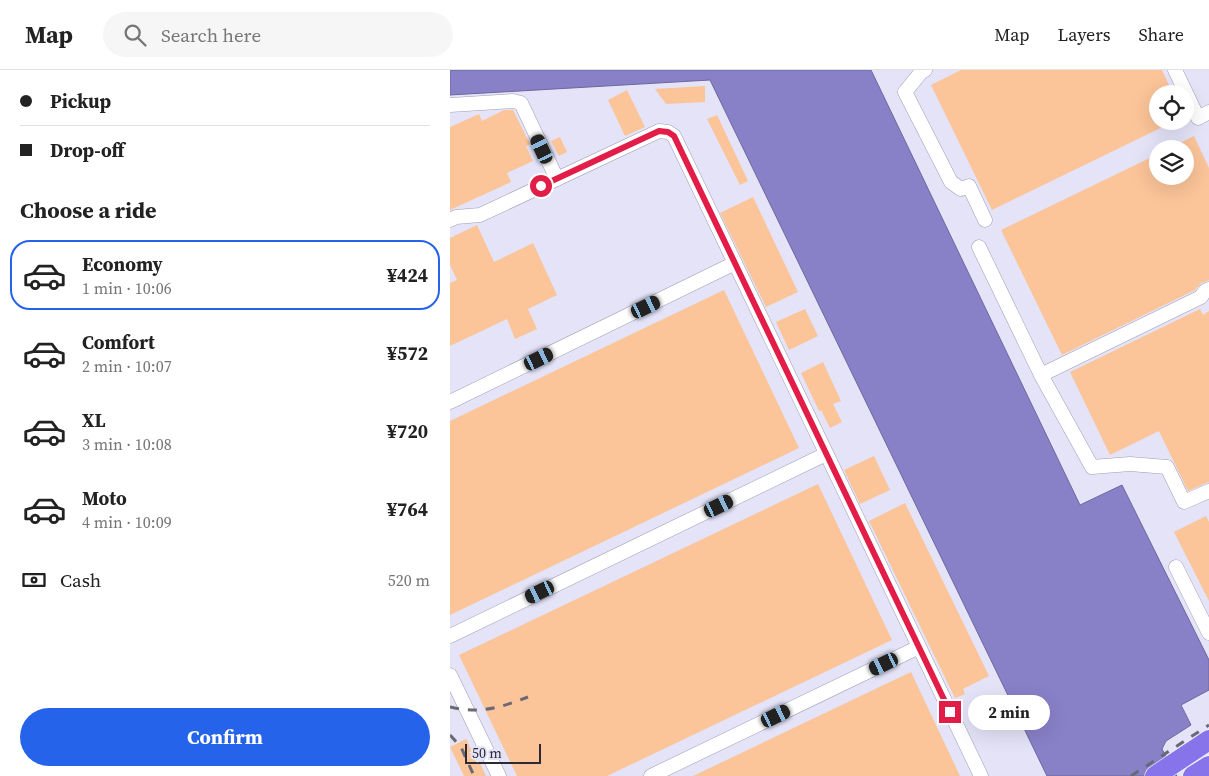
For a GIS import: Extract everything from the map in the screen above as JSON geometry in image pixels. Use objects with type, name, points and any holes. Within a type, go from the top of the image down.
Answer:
[{"type":"highway","points":[[1155,776],[1209,740]]},
{"type":"highway","points":[[1178,776],[1209,756]]},
{"type":"highway","points":[[1193,776],[1209,766]]},
{"type":"highway","points":[[1202,776],[1209,772]]},
{"type":"lane","points":[[925,70],[922,71],[905,92],[951,182],[961,189],[969,186],[986,220]]},
{"type":"lane","points":[[1175,70],[1198,118],[1209,112]]},
{"type":"lane","points":[[450,104],[514,101],[521,103],[557,179]]},
{"type":"lane","points":[[450,220],[456,217],[480,215],[659,131],[668,132],[674,136],[981,776]]},
{"type":"lane","points":[[979,247],[1041,375],[1092,467],[1130,464],[1167,467],[1184,502],[1209,490]]},
{"type":"lane","points":[[450,402],[735,264]]},
{"type":"lane","points":[[1041,375],[1201,297],[1209,289]]},
{"type":"lane","points":[[450,636],[826,454]]},
{"type":"lane","points":[[1176,567],[1209,633]]},
{"type":"lane","points":[[651,776],[919,647]]},
{"type":"lane","points":[[450,675],[500,776]]},
{"type":"shaded area","points":[[450,70],[871,70],[1080,505],[1122,485],[1209,660],[1209,690],[1181,705],[1191,725],[1166,741],[1162,749],[1177,776],[1047,776],[710,80],[450,95]]},
{"type":"building","points":[[961,70],[1162,70],[1169,85],[1149,85],[1149,130],[1156,130],[992,210],[931,85]]},
{"type":"building","points":[[705,86],[705,102],[666,104],[655,89]]},
{"type":"building","points":[[627,90],[645,127],[625,136],[608,100]]},
{"type":"building","points":[[504,110],[513,110],[530,144],[526,146],[533,161],[507,173],[511,182],[450,210],[450,127],[479,114],[482,121]]},
{"type":"building","points":[[717,115],[748,181],[740,185],[707,119]]},
{"type":"building","points":[[1194,136],[1209,168],[1209,280],[1201,283],[1195,290],[1062,355],[1001,230],[1149,158],[1149,185],[1194,185],[1194,140],[1186,140]]},
{"type":"building","points":[[560,137],[567,152],[559,156],[551,141]]},
{"type":"building","points":[[753,197],[798,292],[766,307],[720,213]]},
{"type":"building","points":[[477,225],[494,262],[533,243],[557,295],[528,309],[537,329],[515,339],[507,319],[450,346],[450,283],[457,280],[450,265],[450,238]]},
{"type":"building","points":[[724,290],[799,448],[450,615],[450,421]]},
{"type":"building","points":[[805,309],[818,336],[789,350],[776,322]]},
{"type":"building","points":[[1200,309],[1203,315],[1209,311],[1209,482],[1188,491],[1159,431],[1110,455],[1070,372]]},
{"type":"building","points":[[823,362],[841,401],[833,404],[842,422],[830,428],[821,410],[819,411],[801,373]]},
{"type":"building","points":[[874,456],[890,490],[860,504],[844,470]]},
{"type":"building","points":[[818,484],[892,640],[607,776],[517,776],[459,655]]},
{"type":"building","points":[[905,503],[989,676],[963,689],[965,694],[955,698],[869,521]]},
{"type":"building","points":[[1206,516],[1209,522],[1209,601],[1174,532]]},
{"type":"building","points":[[911,672],[960,776],[693,776]]},
{"type":"building","points":[[466,739],[486,776],[464,776],[450,747]]},
{"type":"railway","points":[[450,707],[471,710],[490,709],[528,697]]},
{"type":"railway","points":[[1131,776],[1209,725]]},
{"type":"railway","points":[[450,735],[461,747],[474,776]]},
{"type":"route","points":[[541,186],[659,131],[668,132],[674,136],[950,712]]}]
